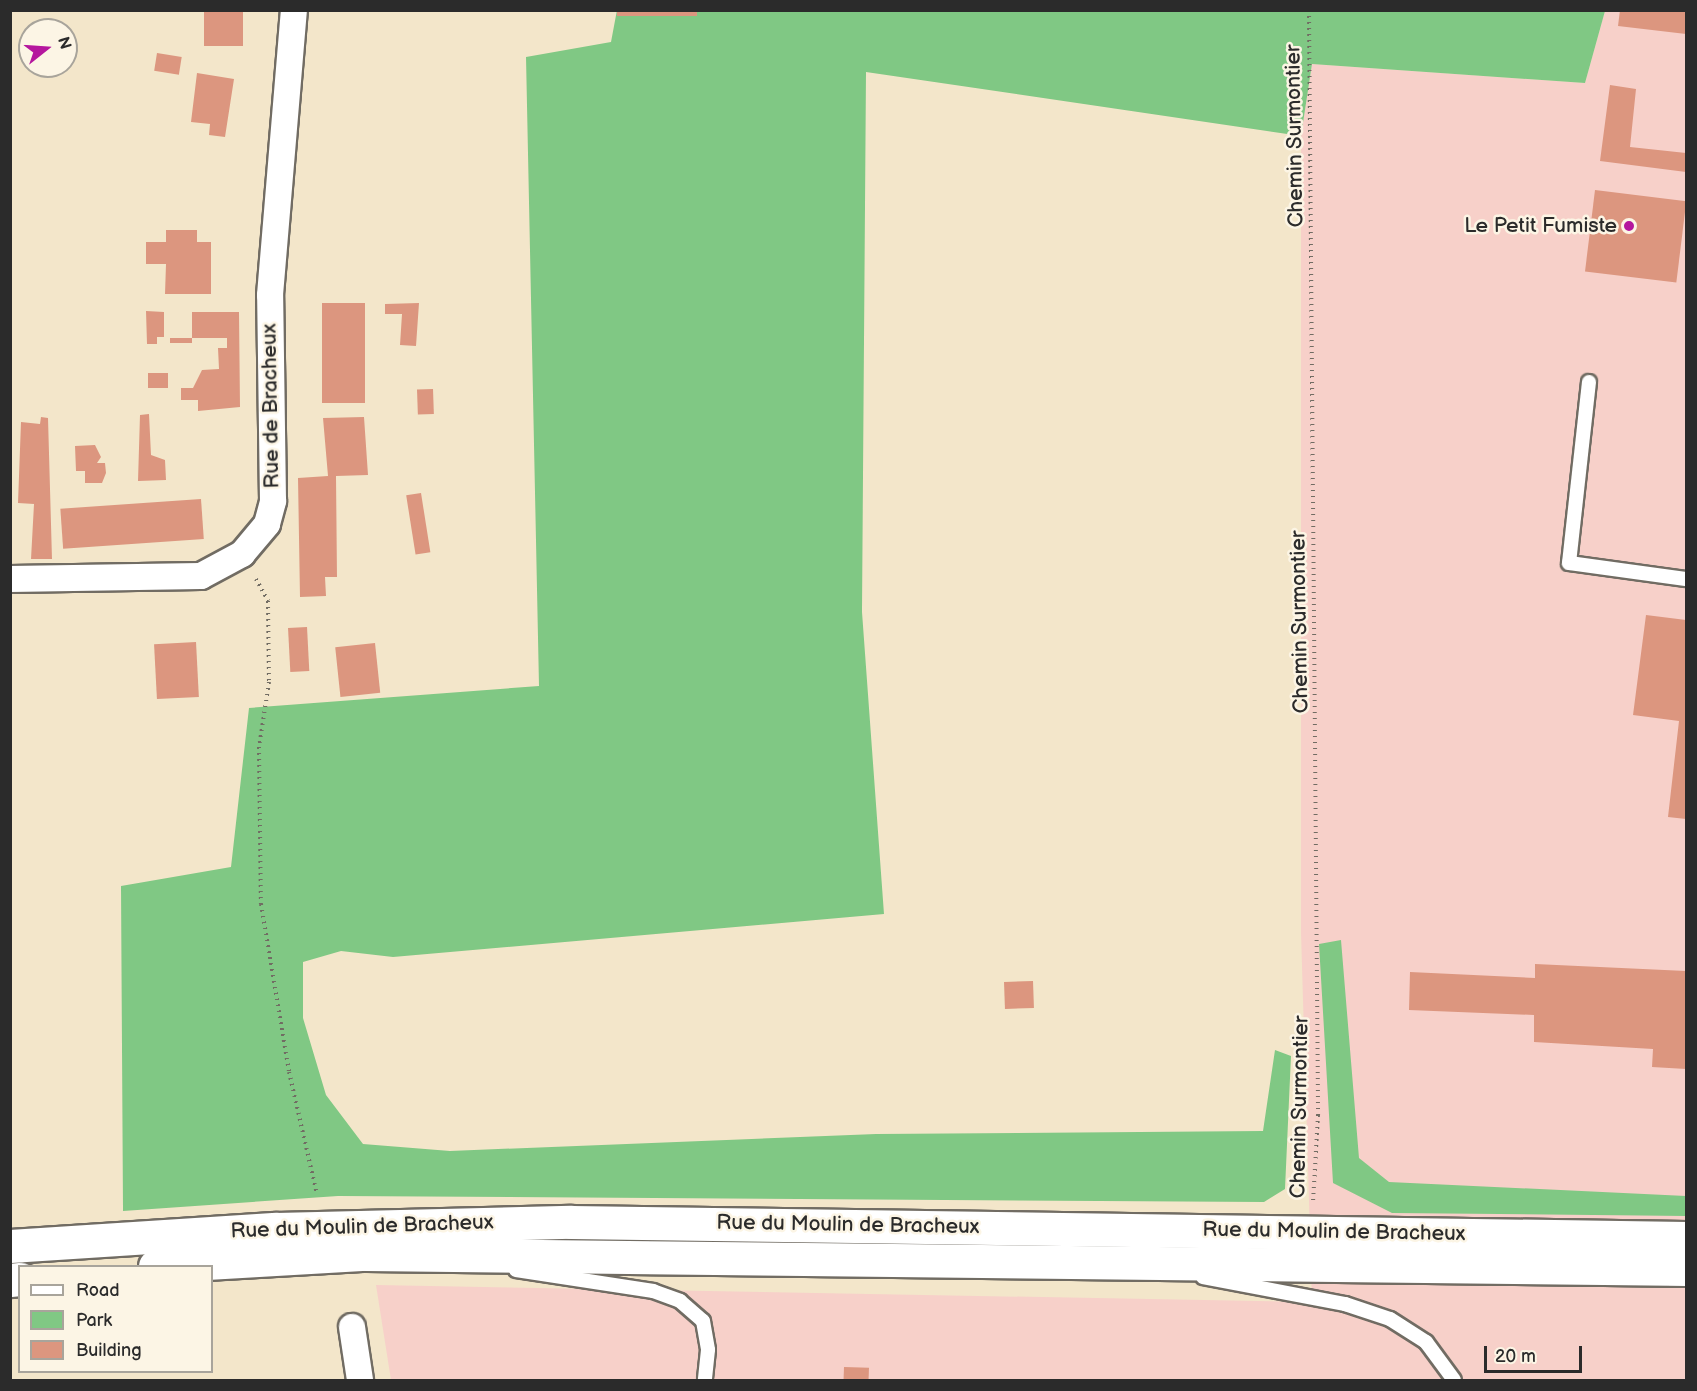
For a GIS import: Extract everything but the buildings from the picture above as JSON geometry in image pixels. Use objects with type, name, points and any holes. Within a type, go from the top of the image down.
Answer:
[{"type":"main road","name":"Rue du Moulin de Bracheux","points":[[14,1246],[327,1227],[571,1222],[1686,1238]]},
{"type":"main road","name":"Rue du Moulin de Bracheux","points":[[168,1265],[288,1256],[420,1255],[1686,1269]]},
{"type":"street","name":"Rue de Bracheux","points":[[10,579],[183,578],[215,572],[243,554],[267,524],[273,501],[270,295],[294,10]]},
{"type":"street","points":[[352,1327],[360,1380]]},
{"type":"lane","points":[[1589,382],[1569,563],[1686,579]]},
{"type":"lane","points":[[420,1255],[667,1295],[702,1321],[708,1350],[705,1380]]},
{"type":"lane","points":[[1130,1263],[1369,1310],[1426,1341],[1454,1380]]},
{"type":"path","name":"Chemin Surmontier","points":[[1309,10],[1318,1103],[1311,1232]]},
{"type":"path","points":[[243,554],[268,601],[269,682],[259,747],[261,904],[289,1072],[327,1227]]},
{"type":"shaded area","points":[[1605,11],[1686,11],[1686,1380],[391,1380],[376,1285],[1312,1302],[1301,933],[1301,136],[1312,64],[1585,83]]},
{"type":"green space","points":[[617,10],[1605,11],[1585,83],[1312,64],[1301,136],[866,72],[862,612],[884,914],[393,957],[341,951],[303,962],[303,1018],[326,1095],[363,1144],[450,1151],[876,1134],[1263,1131],[1275,1050],[1291,1056],[1285,1189],[1264,1202],[338,1196],[123,1211],[121,886],[231,867],[249,708],[539,686],[526,57],[611,42]]},
{"type":"green space","points":[[1341,940],[1359,1158],[1389,1182],[1686,1196],[1686,1216],[1392,1213],[1333,1183],[1319,944]]},
{"type":"place","name":"Le Petit Fumiste","points":[[1629,226]]}]
